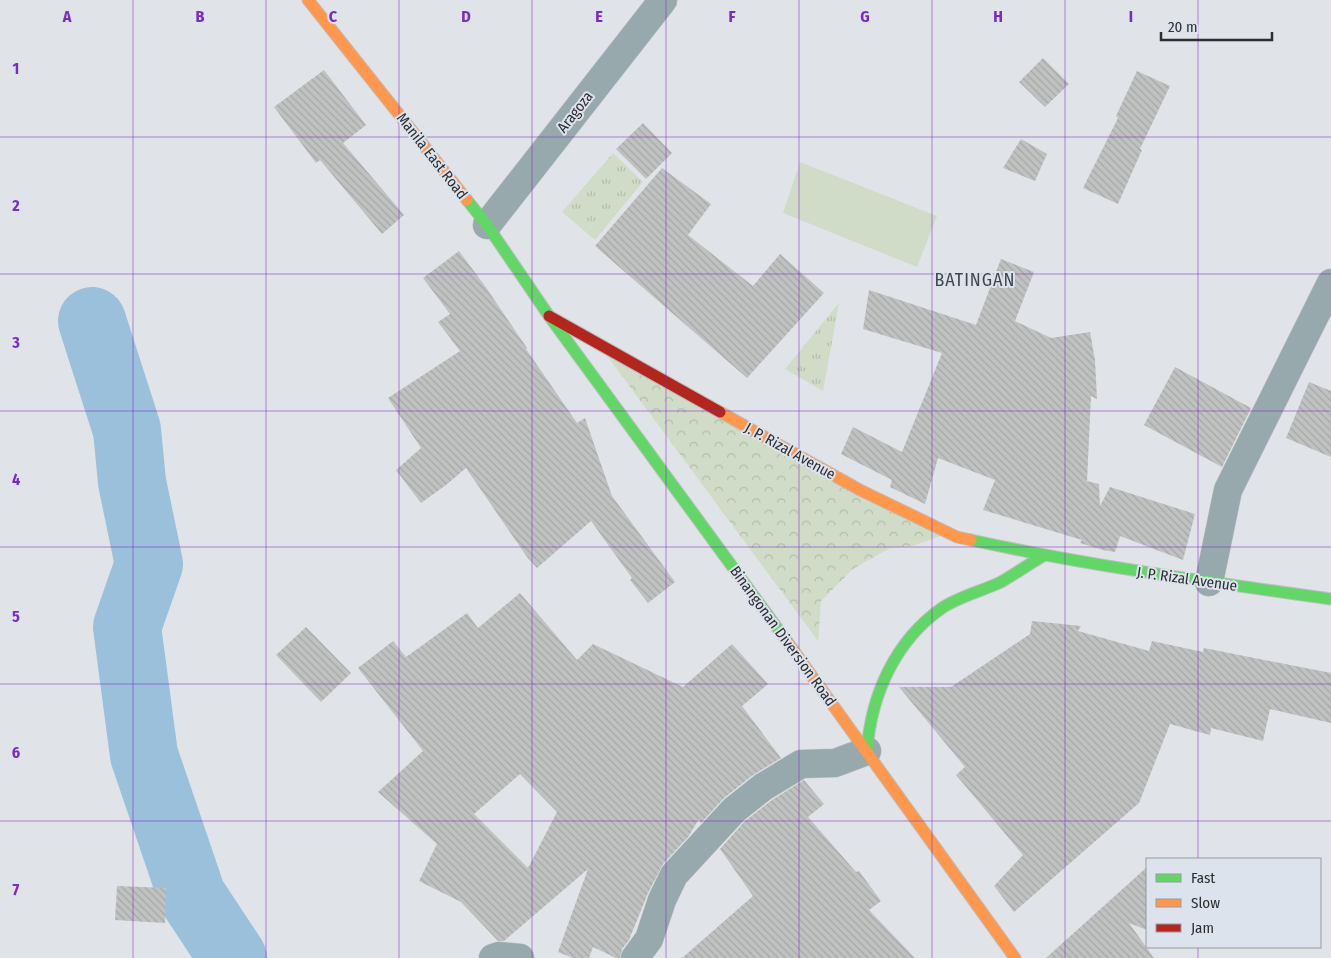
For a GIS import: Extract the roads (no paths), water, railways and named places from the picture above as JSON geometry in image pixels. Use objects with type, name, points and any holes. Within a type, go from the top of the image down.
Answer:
[{"type":"main road","name":"Manila East Road","points":[[308,0],[486,225],[549,316]]},
{"type":"main road","name":"J. P. Rizal Avenue","points":[[549,316],[860,490],[958,537],[1043,556],[1114,568],[1331,599]]},
{"type":"main road","name":"Binangonan Diversion Road","points":[[549,316],[867,751],[1014,958]]},
{"type":"main road","points":[[867,751],[868,726],[883,680],[896,656],[916,629],[943,607],[1002,581],[1043,556]]},
{"type":"street","name":"Aragoza","points":[[486,225],[663,0]]},
{"type":"street","points":[[1209,582],[1228,490],[1331,283]]},
{"type":"street","points":[[636,958],[649,939],[662,900],[674,875],[734,810],[763,787],[802,764],[835,763],[867,751]]},
{"type":"street","points":[[493,958],[499,956],[520,958]]},
{"type":"waterway","points":[[92,321],[127,430],[132,482],[149,564],[127,627],[144,755],[192,896],[233,958]]},
{"type":"district","name":"BATINGAN","points":[[975,280]]}]
